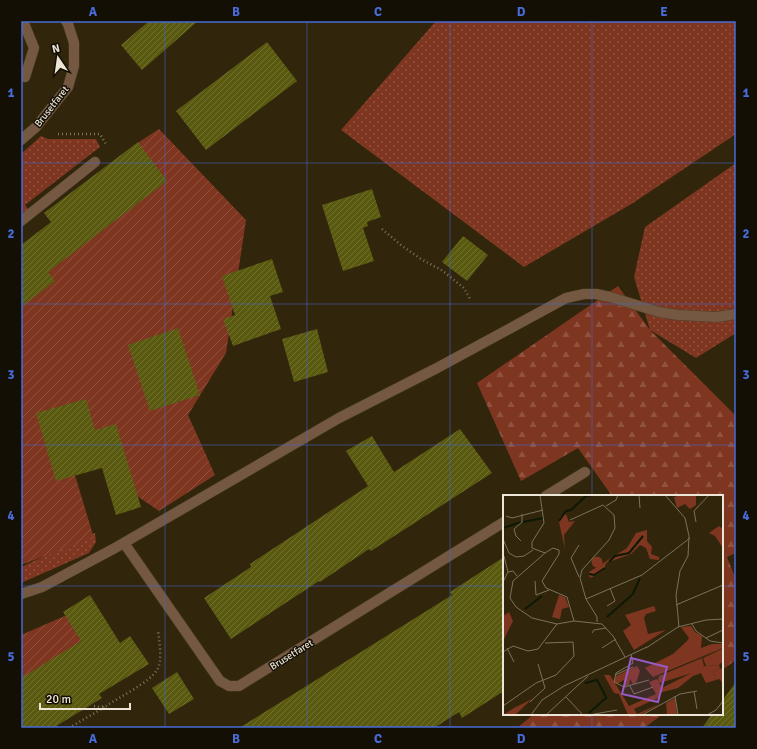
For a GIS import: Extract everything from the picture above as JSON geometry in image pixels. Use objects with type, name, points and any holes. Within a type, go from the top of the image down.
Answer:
[{"type":"street","points":[[23,21],[34,48],[24,77]]},
{"type":"street","name":"Brusetfaret","points":[[21,140],[36,127],[68,87],[74,66],[74,43],[66,21]]},
{"type":"street","points":[[21,222],[95,162]]},
{"type":"street","points":[[21,594],[42,587],[124,543],[340,418],[438,368],[566,298],[584,294],[596,294],[659,312],[678,315],[717,317],[736,314]]},
{"type":"street","points":[[548,495],[585,472]]},
{"type":"street","name":"Brusetfaret","points":[[124,543],[220,681],[229,686],[239,686],[503,523]]},
{"type":"path","points":[[36,127],[48,134],[100,134],[108,146],[95,162]]},
{"type":"path","points":[[382,229],[420,259],[443,271],[464,288],[470,299]]},
{"type":"path","points":[[69,728],[147,680],[157,670],[160,661],[157,624]]},
{"type":"path","points":[[94,706],[106,706]]},
{"type":"green space","points":[[436,21],[736,21],[736,134],[633,203],[524,267],[341,130]]},
{"type":"green space","points":[[159,129],[246,220],[226,353],[188,415],[215,475],[159,511],[124,487],[60,426],[94,538],[21,565],[21,248],[59,218],[139,142]]},
{"type":"green space","points":[[41,136],[48,139],[96,139],[100,147],[25,205],[28,209],[21,215],[21,154]]},
{"type":"green space","points":[[736,163],[736,333],[696,358],[650,330],[634,277],[645,227]]},
{"type":"green space","points":[[618,286],[650,330],[736,416],[736,553],[727,557],[736,580],[736,660],[723,669],[723,495],[611,495],[578,448],[521,481],[477,383]]},
{"type":"green space","points":[[95,533],[96,542],[89,553],[21,583],[21,567]]},
{"type":"green space","points":[[74,612],[87,658],[41,705],[59,728],[21,728],[21,635]]},
{"type":"green space","points":[[533,715],[662,715],[644,728],[517,728]]},
{"type":"building","points":[[149,21],[198,21],[142,70],[121,45]]},
{"type":"building","points":[[267,42],[297,81],[206,150],[176,111]]},
{"type":"building","points":[[138,142],[167,181],[48,272],[55,281],[21,307],[21,245],[51,222],[44,213]]},
{"type":"building","points":[[372,189],[381,217],[367,222],[368,226],[363,228],[374,261],[343,271],[322,205]]},
{"type":"building","points":[[463,236],[488,255],[467,281],[442,262]]},
{"type":"building","points":[[272,259],[283,292],[270,296],[281,329],[233,346],[223,319],[235,315],[222,276]]},
{"type":"building","points":[[178,328],[200,395],[150,411],[128,345]]},
{"type":"building","points":[[317,329],[328,372],[294,382],[282,339]]},
{"type":"building","points":[[86,399],[95,430],[116,424],[141,507],[116,515],[102,468],[56,481],[36,413]]},
{"type":"building","points":[[460,429],[492,473],[371,551],[369,549],[231,639],[204,598],[251,567],[250,564],[368,486],[346,451],[372,436],[394,472]]},
{"type":"building","points":[[503,558],[503,692],[462,718],[459,712],[434,728],[239,728],[452,595],[450,592]]},
{"type":"building","points":[[90,595],[120,643],[130,636],[149,664],[99,694],[102,698],[53,728],[21,728],[21,678],[81,641],[63,612]]},
{"type":"building","points":[[177,672],[194,699],[169,714],[152,688]]},
{"type":"building","points":[[736,682],[736,728],[702,728],[711,715],[723,715],[723,700]]}]
